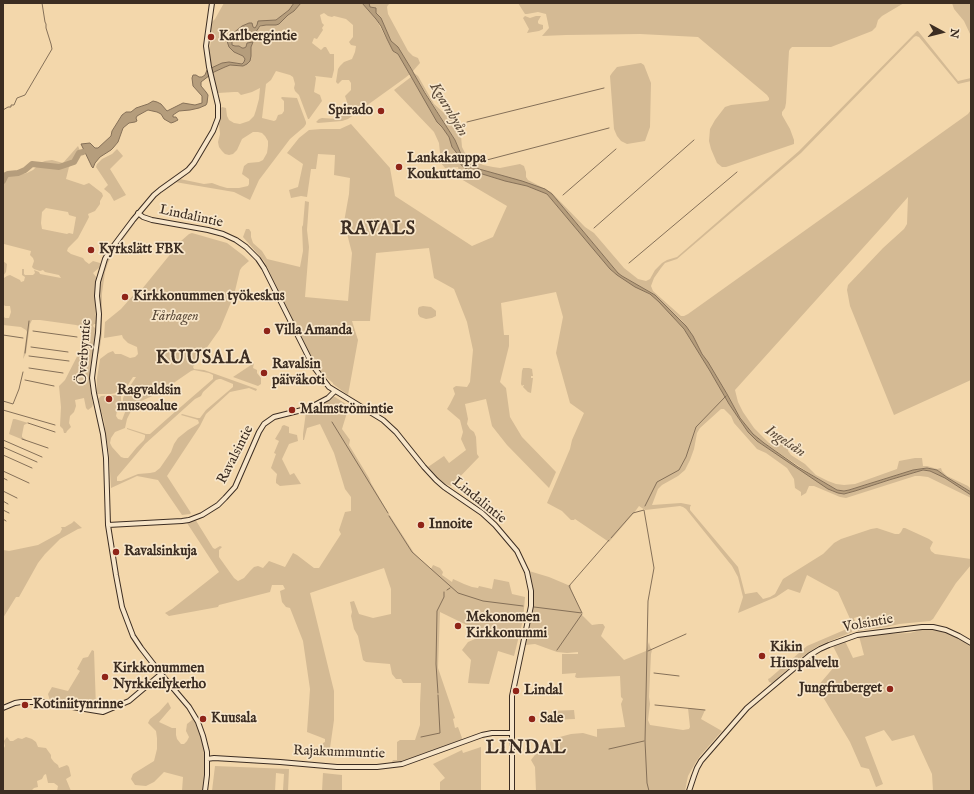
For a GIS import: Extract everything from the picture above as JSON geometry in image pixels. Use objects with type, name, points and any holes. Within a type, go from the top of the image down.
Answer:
[{"type":"street","name":"Överbyntie","points":[[205,791],[207,775],[206,744],[198,722],[190,707],[150,661],[133,636],[120,596],[108,525],[103,434],[94,397],[93,370],[99,326],[97,296],[98,282],[105,259],[138,213],[160,190],[194,164],[213,131],[218,118],[218,109],[206,46],[212,3]]},
{"type":"street","name":"Lindalintie","points":[[138,213],[152,220],[223,234],[246,246],[264,268],[313,366],[329,387],[383,420],[396,432],[436,480],[495,525],[517,551],[528,572],[531,591],[531,606],[513,690],[512,791]]},
{"type":"street","name":"Ravalsintie","points":[[108,525],[182,522],[202,515],[218,505],[235,487],[264,424],[274,417],[313,406],[328,398],[334,390]]},
{"type":"street","name":"Volsintie","points":[[689,791],[701,761],[747,708],[804,660],[820,649],[856,635],[922,627],[933,627],[946,630],[971,643]]},
{"type":"street","points":[[3,708],[21,702],[39,702],[98,710],[102,708],[110,708],[129,701],[162,674]]},
{"type":"street","name":"Rajakummuntie","points":[[207,759],[214,758],[272,761],[337,767],[377,768],[402,764],[482,735],[496,732],[512,733]]},
{"type":"green space","points":[[224,3],[294,3],[289,10],[276,20],[257,25],[255,28],[249,23],[242,26],[227,38],[234,52],[243,56],[245,59],[242,64],[229,62],[222,63],[212,68],[209,52],[212,35],[210,31],[211,23]]},
{"type":"green space","points":[[301,3],[362,3],[376,19],[393,51],[398,54],[410,74],[348,119],[342,121],[316,122],[322,118],[339,119],[343,114],[348,113],[349,111],[346,107],[347,102],[345,96],[351,90],[351,83],[349,80],[342,80],[338,84],[336,82],[338,69],[344,62],[352,59],[356,46],[351,45],[349,42],[353,37],[353,25],[346,19],[328,16],[324,13],[320,15],[324,25],[322,28],[323,30],[317,39],[314,38],[312,43],[321,50],[326,47],[330,54],[334,54],[334,70],[332,78],[315,76],[314,92],[320,95],[322,101],[309,119],[299,95],[295,91],[293,77],[276,71],[271,80],[266,84],[262,118],[274,121],[276,120],[278,115],[282,114],[284,111],[284,101],[281,98],[297,98],[306,124],[290,139],[259,180],[250,200],[234,192],[175,182],[180,179],[204,184],[212,183],[227,188],[248,186],[249,179],[242,174],[244,166],[248,163],[263,160],[267,153],[268,141],[262,133],[253,132],[242,139],[237,150],[233,154],[225,154],[219,147],[218,142],[220,134],[219,124],[222,107],[226,108],[229,120],[234,123],[240,124],[249,121],[254,116],[256,110],[260,88],[241,95],[238,92],[218,93],[212,73],[230,65],[243,66],[251,56],[250,52],[252,42],[247,43],[246,47],[244,48],[235,46],[232,45],[232,42],[235,37],[240,34],[249,36],[255,34],[263,25],[279,24]]},
{"type":"green space","points":[[369,3],[391,3],[387,7],[388,14],[408,51],[413,56],[418,58],[420,63],[413,71],[398,48],[391,41],[381,18],[370,7]]},
{"type":"green space","points":[[518,3],[904,3],[882,16],[872,31],[831,47],[792,47],[789,51],[786,103],[782,115],[790,129],[794,144],[726,167],[722,167],[717,163],[709,141],[710,129],[715,120],[725,107],[767,101],[769,98],[698,37],[640,34],[542,36],[549,28],[546,14],[538,12],[525,14]]},
{"type":"green space","points":[[952,3],[971,3],[971,36],[964,21],[954,9]]},
{"type":"green space","points":[[525,16],[530,18],[541,16],[538,23],[543,25],[543,29],[527,33],[529,29],[523,18]]},
{"type":"green space","points":[[917,31],[958,81],[971,78],[971,81],[958,84],[919,37],[914,37],[801,153],[677,259],[665,263],[654,278],[651,286],[653,291],[681,316],[688,314],[968,114],[971,110],[971,380],[894,415],[850,306],[847,290],[848,285],[883,248],[904,229],[907,224],[908,197],[735,390],[738,402],[743,412],[754,428],[769,443],[783,444],[791,455],[805,464],[816,475],[828,481],[844,485],[855,484],[897,469],[899,461],[922,458],[923,466],[937,469],[941,468],[947,476],[968,486],[971,489],[971,492],[937,470],[927,468],[913,470],[849,490],[837,490],[764,443],[753,434],[740,418],[693,336],[682,321],[655,295],[618,273],[552,194],[510,178],[479,169],[465,161],[455,140],[414,74],[418,76],[434,104],[459,128],[462,147],[471,159],[483,165],[500,168],[520,164],[524,166],[528,180],[551,192],[585,227],[594,233],[624,268],[638,279],[646,281],[650,279],[655,270],[662,263],[677,257],[799,151]]},
{"type":"green space","points":[[641,63],[644,65],[651,83],[650,127],[645,141],[627,144],[621,141],[614,129],[610,76],[617,67]]},
{"type":"green space","points":[[411,77],[439,124],[449,137],[452,147],[463,167],[505,181],[527,186],[547,194],[613,272],[635,287],[650,294],[662,305],[687,333],[729,404],[748,432],[757,441],[832,491],[844,494],[923,470],[930,471],[945,478],[971,495],[971,498],[928,477],[915,476],[846,498],[814,486],[809,486],[806,493],[801,496],[801,492],[795,488],[794,479],[787,468],[766,453],[757,449],[734,423],[731,416],[724,409],[721,409],[700,428],[697,433],[694,449],[685,470],[658,489],[652,505],[681,503],[691,505],[690,510],[738,567],[745,594],[757,592],[763,599],[775,594],[783,579],[823,554],[834,543],[841,539],[877,528],[899,534],[903,528],[905,528],[933,542],[930,548],[935,554],[971,559],[971,565],[956,583],[933,619],[930,621],[899,624],[858,631],[855,624],[857,624],[858,627],[864,625],[861,616],[854,618],[855,621],[851,621],[838,592],[807,575],[800,593],[788,589],[776,597],[738,613],[743,597],[738,577],[732,566],[683,507],[680,506],[645,510],[639,506],[609,542],[575,519],[571,520],[562,511],[547,503],[584,413],[570,403],[556,353],[563,317],[556,292],[501,303],[504,335],[509,335],[509,346],[500,382],[506,388],[510,417],[522,437],[556,472],[549,488],[507,445],[492,426],[486,399],[465,404],[468,419],[467,424],[474,432],[476,437],[477,454],[479,457],[451,486],[445,484],[436,477],[428,467],[444,456],[449,463],[466,450],[461,439],[463,432],[460,420],[447,409],[455,394],[453,388],[456,386],[467,387],[470,382],[473,350],[467,322],[454,289],[434,278],[429,248],[376,253],[370,321],[352,321],[358,340],[348,395],[333,384],[323,372],[322,374],[316,366],[264,261],[243,237],[246,229],[249,229],[253,243],[262,251],[267,259],[300,267],[303,251],[302,227],[305,201],[309,202],[307,230],[309,247],[305,297],[348,301],[352,253],[344,222],[350,178],[334,175],[335,155],[318,154],[316,169],[311,169],[307,197],[301,196],[291,198],[289,190],[298,187],[303,164],[287,153],[299,138],[309,130],[340,129],[351,124],[390,168],[395,196],[472,246],[493,237],[507,206],[461,179],[458,167],[445,168],[441,163],[439,143],[434,132],[394,90]]},
{"type":"green space","points":[[78,146],[81,153],[77,160],[69,167],[66,179],[84,185],[89,183],[102,193],[103,196],[95,211],[88,214],[89,217],[78,238],[67,251],[83,258],[89,264],[93,261],[100,263],[101,265],[93,273],[97,278],[95,293],[96,324],[93,326],[96,331],[90,376],[90,388],[93,404],[88,410],[86,408],[84,398],[75,400],[76,406],[74,412],[70,416],[69,423],[71,427],[66,433],[64,433],[60,426],[61,407],[59,386],[65,380],[86,339],[87,332],[83,327],[76,325],[32,320],[30,324],[26,353],[23,359],[27,332],[21,327],[3,325],[3,316],[5,318],[9,318],[11,312],[10,306],[5,306],[3,304],[3,276],[4,278],[10,275],[21,282],[24,281],[25,277],[22,275],[22,269],[24,269],[25,275],[33,275],[35,273],[34,270],[40,274],[61,278],[59,275],[34,269],[32,267],[34,261],[30,255],[31,251],[4,244],[3,179],[9,172],[22,174],[27,173],[45,161],[52,160],[63,163]],"holes":[[[46,208],[68,212],[69,215],[76,217],[73,234],[42,229],[42,212]]]},
{"type":"green space","points":[[117,149],[123,156],[110,169],[126,195],[114,201],[110,194],[104,189],[108,185],[96,167],[102,159],[112,154]]},
{"type":"green space","points":[[135,222],[113,253],[105,272],[102,293],[102,334],[98,354],[102,273],[111,253]]},
{"type":"green space","name":"Fårhagen","points":[[192,233],[227,243],[249,261],[240,270],[234,295],[220,329],[193,367],[194,369],[204,370],[257,389],[256,391],[249,388],[230,392],[206,414],[200,426],[167,476],[191,513],[182,515],[158,480],[137,476],[111,488],[109,454],[104,421],[98,399],[101,396],[121,395],[121,403],[118,406],[116,416],[118,419],[122,420],[127,407],[127,403],[123,401],[123,398],[136,377],[133,377],[124,391],[111,394],[97,394],[97,378],[100,359],[108,353],[113,351],[115,354],[121,354],[130,358],[135,357],[138,354],[137,347],[128,343],[122,335],[104,338],[105,322],[121,309],[136,292],[142,289],[181,241]],"holes":[[[194,370],[209,373],[213,375],[213,379],[150,434],[127,428],[145,435],[145,437],[128,458],[121,457],[112,447],[110,443],[111,438],[115,432],[125,428],[131,411],[139,402],[159,393]],[[219,379],[233,384],[233,387],[206,410],[200,418],[181,415],[198,420],[199,423],[178,438],[171,452],[160,468],[155,472],[138,474],[121,481],[117,481],[117,477],[145,444],[195,399],[201,396],[203,392],[216,380]]]},
{"type":"green space","points":[[3,261],[7,264],[6,272],[3,276]]},
{"type":"green space","points":[[419,307],[431,307],[435,310],[436,316],[426,319],[420,317],[418,314],[418,309]]},
{"type":"green space","points":[[254,363],[253,368],[257,370],[257,373],[261,378],[261,384],[258,386],[233,377]]},
{"type":"green space","points":[[523,368],[532,369],[533,376],[531,376],[531,378],[533,378],[531,393],[523,387],[524,385],[522,386],[521,384]]},
{"type":"green space","points":[[333,397],[349,406],[342,429],[350,440],[349,445],[387,511],[414,553],[431,569],[433,565],[440,568],[443,572],[442,575],[452,582],[453,579],[472,587],[478,588],[479,586],[492,589],[494,579],[509,582],[512,594],[525,597],[523,620],[514,656],[498,651],[489,684],[468,683],[471,660],[462,650],[468,642],[475,639],[479,631],[440,612],[438,668],[455,718],[453,719],[455,728],[458,727],[462,738],[461,740],[400,762],[392,762],[393,760],[397,760],[397,742],[400,740],[415,740],[420,725],[421,683],[403,683],[401,679],[396,679],[392,674],[390,664],[366,662],[363,660],[358,636],[354,629],[351,616],[352,612],[350,602],[354,601],[359,614],[373,618],[391,614],[391,589],[384,568],[310,593],[334,691],[334,720],[330,748],[326,753],[322,750],[325,739],[307,732],[310,689],[303,641],[290,608],[286,607],[282,602],[280,591],[285,589],[283,585],[272,585],[270,592],[219,605],[218,607],[169,616],[165,613],[219,572],[187,523],[195,519],[213,548],[215,549],[220,546],[222,547],[219,550],[219,557],[234,578],[238,581],[244,578],[254,567],[258,566],[263,568],[269,561],[285,567],[293,553],[314,568],[319,568],[341,534],[339,530],[345,512],[351,511],[351,497],[345,489],[334,453],[320,424],[307,428],[303,440],[306,412],[322,405]]},
{"type":"green space","points":[[13,419],[28,423],[24,425],[22,435],[26,441],[9,434]]},
{"type":"green space","points":[[284,425],[289,427],[289,433],[297,435],[298,441],[289,444],[282,459],[290,475],[294,473],[301,484],[280,486],[276,483],[277,474],[271,468],[276,454],[274,453],[279,441],[275,439]]},
{"type":"green space","points":[[74,521],[82,528],[60,539],[45,554],[38,563],[19,597],[16,597],[3,618],[3,550],[9,551],[38,545],[60,533],[62,529],[61,527],[65,527]]},
{"type":"green space","points":[[529,571],[571,585],[571,589],[581,614],[592,625],[603,624],[605,627],[601,636],[624,660],[646,651],[649,642],[652,650],[648,720],[650,725],[683,730],[689,729],[688,708],[705,710],[701,719],[722,731],[696,762],[688,776],[685,791],[536,791],[535,767],[531,760],[538,751],[556,738],[571,734],[583,733],[597,737],[597,729],[625,727],[621,704],[623,699],[621,697],[620,676],[577,678],[575,677],[576,673],[562,674],[562,654],[578,654],[578,652],[557,652],[535,644],[525,645],[534,596]]},
{"type":"green space","points":[[849,628],[852,629],[852,632],[818,646],[799,659],[772,683],[769,682],[768,679],[807,646]]},
{"type":"green space","points":[[920,630],[944,631],[953,634],[971,647],[971,791],[933,791],[932,774],[914,735],[892,741],[884,730],[865,737],[883,784],[876,787],[869,769],[861,767],[850,742],[817,687],[840,660],[833,646],[845,641],[853,658],[864,655],[859,636],[910,633]]},
{"type":"green space","points":[[92,650],[94,651],[96,707],[50,701],[48,694],[52,687],[68,691],[80,671],[77,669],[83,658],[88,657]]},
{"type":"green space","points":[[168,702],[171,708],[159,722],[172,728],[176,728],[177,739],[181,744],[184,744],[189,737],[186,731],[187,724],[192,720],[188,708],[197,722],[204,744],[206,760],[206,778],[203,791],[182,791],[183,777],[164,772],[154,782],[146,786],[135,785],[131,779],[133,774],[154,761],[157,749],[156,731],[148,723],[150,719]]},
{"type":"green space","points":[[574,710],[575,719],[552,720],[551,711]]},
{"type":"green space","points":[[7,737],[10,741],[26,737],[32,739],[36,742],[38,747],[46,748],[51,755],[51,758],[59,768],[67,765],[71,776],[66,779],[71,791],[57,791],[58,786],[54,783],[48,783],[46,774],[42,779],[37,781],[38,787],[31,791],[3,791],[3,750],[5,746],[4,741]]},
{"type":"green space","points":[[481,747],[481,791],[440,791],[440,782],[445,778],[433,764],[462,750],[463,753]]},
{"type":"green space","points":[[215,766],[289,769],[288,791],[283,790],[284,774],[276,773],[275,791],[212,791]]},
{"type":"green space","points":[[323,773],[342,775],[342,791],[322,791]]},
{"type":"shaded area","points":[[294,3],[301,3],[279,24],[260,26],[253,36],[240,34],[233,38],[232,45],[242,48],[246,47],[247,43],[253,42],[250,61],[243,66],[230,65],[225,67],[214,72],[201,82],[201,86],[208,95],[206,105],[190,110],[179,111],[173,115],[173,117],[176,117],[178,120],[171,123],[157,112],[146,111],[137,116],[137,121],[129,123],[123,128],[118,142],[111,150],[100,157],[93,168],[92,167],[81,144],[90,143],[95,148],[98,148],[111,136],[112,131],[122,115],[153,101],[161,104],[167,111],[183,103],[195,105],[202,103],[202,96],[193,86],[193,75],[202,77],[205,75],[207,70],[222,63],[229,62],[242,64],[244,62],[245,59],[243,56],[234,52],[229,47],[227,38],[242,26],[249,23],[252,23],[253,27],[255,28],[258,21],[276,20],[289,10]]},
{"type":"shaded area","points":[[362,3],[369,3],[370,7],[376,8],[376,13],[381,18],[391,41],[398,47],[455,140],[463,159],[479,169],[522,181],[545,189],[552,194],[618,273],[655,295],[686,326],[740,418],[753,434],[764,443],[798,467],[837,490],[849,490],[913,470],[927,468],[937,470],[971,492],[971,495],[945,478],[930,471],[923,470],[844,494],[838,493],[828,489],[757,441],[748,432],[729,404],[684,329],[650,294],[635,287],[610,269],[547,194],[527,186],[468,170],[461,165],[460,158],[452,147],[449,137],[437,122],[398,54],[393,51],[381,26]]},
{"type":"waterway","points":[[3,110],[11,107],[11,105],[14,105],[17,98],[25,95],[52,49],[46,28],[42,3]]},
{"type":"waterway","points":[[467,122],[604,88]]},
{"type":"waterway","points":[[483,161],[609,128]]},
{"type":"waterway","points":[[594,228],[694,140]]},
{"type":"waterway","points":[[563,195],[616,149]]},
{"type":"waterway","name":"Kvarnbyån","points":[[3,181],[6,175],[18,173],[25,170],[32,164],[59,167],[74,162],[79,153],[83,152]]},
{"type":"waterway","points":[[629,263],[737,172]]},
{"type":"waterway","points":[[25,353],[29,321]]},
{"type":"waterway","points":[[33,331],[77,337]]},
{"type":"waterway","points":[[3,335],[23,338]]},
{"type":"waterway","points":[[31,347],[68,352]]},
{"type":"waterway","points":[[29,356],[69,361]]},
{"type":"waterway","points":[[29,368],[63,373]]},
{"type":"waterway","points":[[3,401],[13,404],[19,389],[23,372]]},
{"type":"waterway","points":[[25,380],[54,386]]},
{"type":"waterway","points":[[645,506],[657,482],[679,470],[686,457],[696,427],[726,396]]},
{"type":"waterway","points":[[3,410],[55,425]]},
{"type":"waterway","points":[[332,422],[388,513]]},
{"type":"waterway","points":[[28,423],[55,432]]},
{"type":"waterway","points":[[22,439],[48,448]]},
{"type":"waterway","points":[[3,440],[42,457]]},
{"type":"waterway","points":[[3,447],[37,462]]},
{"type":"waterway","points":[[3,455],[32,468]]},
{"type":"waterway","points":[[3,471],[29,483]]},
{"type":"waterway","points":[[3,478],[7,480]]},
{"type":"waterway","points":[[3,491],[17,498]]},
{"type":"waterway","points":[[3,501],[8,504]]},
{"type":"waterway","points":[[3,510],[9,513]]},
{"type":"waterway","points":[[611,538],[633,513],[644,510],[654,568],[648,601],[645,741],[647,783],[649,791]]},
{"type":"waterway","points":[[389,516],[412,552],[458,593],[483,601],[523,606]]},
{"type":"waterway","points":[[534,607],[582,613],[569,586],[609,540]]},
{"type":"waterway","points":[[438,693],[436,664],[437,611],[444,597],[444,592]]},
{"type":"waterway","points":[[557,650],[582,614]]},
{"type":"waterway","points":[[648,651],[686,634]]},
{"type":"waterway","points":[[654,673],[679,676]]},
{"type":"waterway","points":[[421,737],[440,733],[438,695]]},
{"type":"waterway","points":[[655,705],[705,710]]},
{"type":"waterway","points":[[609,749],[644,741]]},
{"type":"place","name":"Karlbergintie","points":[[211,37]]},
{"type":"place","name":"Spirado","points":[[381,111]]},
{"type":"place","name":"Lankakauppa Koukuttamo","points":[[399,167]]},
{"type":"place","name":"Kyrkslätt FBK","points":[[91,250]]},
{"type":"place","name":"Kirkkonummen työkeskus","points":[[125,297]]},
{"type":"place","name":"Villa Amanda","points":[[267,331]]},
{"type":"place","name":"Ravalsin päiväkoti","points":[[264,373]]},
{"type":"place","name":"Ragvaldsin museoalue","points":[[109,399]]},
{"type":"place","name":"Malmströmintie","points":[[292,410]]},
{"type":"place","name":"Innoite","points":[[421,525]]},
{"type":"place","name":"Ravalsinkuja","points":[[116,552]]},
{"type":"place","name":"Mekonomen Kirkkonummi","points":[[458,626]]},
{"type":"place","name":"Kikin Hiuspalvelu","points":[[762,656]]},
{"type":"place","name":"Kirkkonummen Nyrkkeilykerho","points":[[105,677]]},
{"type":"place","name":"Jungfruberget","points":[[890,689]]},
{"type":"place","name":"Lindal","points":[[516,691]]},
{"type":"place","name":"Kotiniitynrinne","points":[[25,705]]},
{"type":"place","name":"Kuusala","points":[[203,719]]},
{"type":"place","name":"Sale","points":[[532,719]]},
{"type":"district","name":"RAVALS","points":[[378,230]]},
{"type":"district","name":"KUUSALA","points":[[204,359]]},
{"type":"district","name":"LINDAL","points":[[526,749]]},
{"type":"water label","name":"Ingelsån","points":[[785,442]]}]
